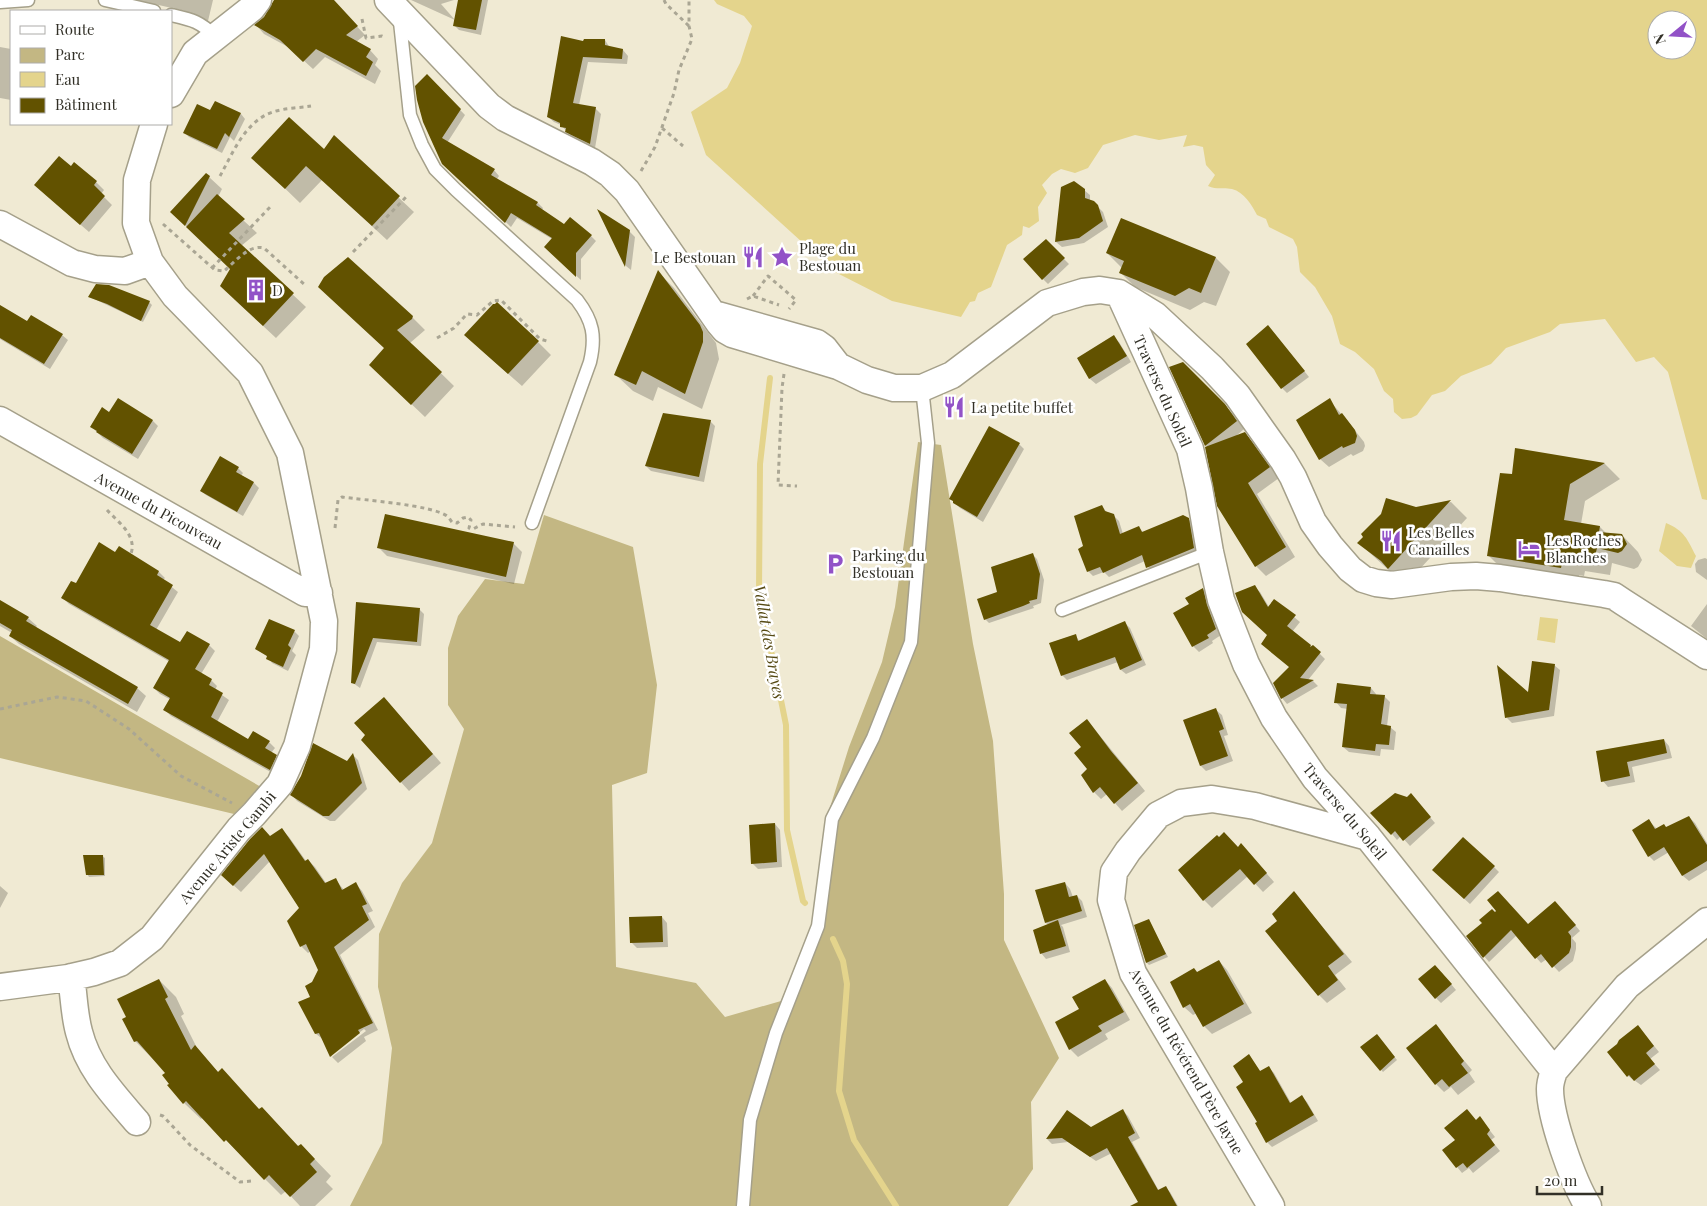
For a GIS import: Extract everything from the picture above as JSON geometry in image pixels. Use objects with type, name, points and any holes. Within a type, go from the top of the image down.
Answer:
[{"type":"street","points":[[172,92],[195,53],[252,8],[258,0]]},
{"type":"street","points":[[395,7],[489,106],[505,118],[592,162],[610,174],[627,190],[725,330],[732,334],[838,366],[867,380],[894,388],[922,388],[952,375],[1047,303],[1083,292],[1100,290],[1119,293],[1155,315],[1212,368],[1237,395],[1283,460],[1293,477],[1313,522],[1350,569],[1363,579],[1392,585],[1451,577],[1476,576],[1614,596],[1707,656]]},
{"type":"street","name":"Avenue Ariste Gambi","points":[[0,987],[71,978],[94,972],[120,962],[152,938],[239,829],[280,784],[297,746],[323,649],[324,621],[290,453],[250,373],[175,296],[150,262],[136,223],[137,180],[154,125]]},
{"type":"street","points":[[0,224],[64,259],[79,265],[95,269],[125,272],[150,262]]},
{"type":"street","name":"Traverse du Soleil","points":[[1119,293],[1190,449],[1221,600],[1242,654],[1274,718],[1315,778],[1368,837],[1554,1071]]},
{"type":"street","name":"Avenue du Picouveau","points":[[0,420],[305,593],[319,593]]},
{"type":"street","name":"Avenue du Révérend Père Jayne","points":[[1271,1206],[1133,973],[1111,900],[1114,872],[1128,851],[1158,815],[1181,803],[1212,800],[1255,806],[1368,837]]},
{"type":"street","points":[[1588,1206],[1577,1185],[1564,1150],[1551,1104],[1551,1078],[1554,1071],[1627,986],[1707,921]]},
{"type":"street","points":[[71,978],[78,1031],[87,1055],[101,1080],[137,1122]]},
{"type":"lane","points":[[0,2],[28,0]]},
{"type":"lane","points":[[105,0],[150,10]]},
{"type":"lane","points":[[395,7],[400,22],[410,115],[422,145],[435,169],[577,300],[587,313],[592,328],[594,344],[590,362],[532,523]]},
{"type":"lane","points":[[172,15],[203,24],[216,37]]},
{"type":"lane","points":[[742,1206],[750,1120],[776,1033],[818,926],[832,819],[873,738],[911,642],[928,443],[922,388]]},
{"type":"lane","points":[[1062,610],[1210,552]]},
{"type":"path","points":[[664,0],[689,26]]},
{"type":"path","points":[[637,178],[655,147],[674,93],[679,70],[692,39],[689,26],[689,0]]},
{"type":"path","points":[[362,18],[366,38],[382,36],[386,39]]},
{"type":"path","points":[[220,176],[241,138],[257,119],[273,112],[311,106]]},
{"type":"path","points":[[662,128],[684,146]]},
{"type":"path","points":[[353,252],[408,196]]},
{"type":"path","points":[[212,268],[272,205]]},
{"type":"path","points":[[137,208],[158,220],[212,268],[220,272],[224,271],[252,248],[259,246],[264,248],[305,285]]},
{"type":"path","points":[[753,296],[768,276],[796,300],[789,309]]},
{"type":"path","points":[[437,338],[454,328],[467,314],[477,315],[493,301],[501,300],[540,338],[550,342]]},
{"type":"path","points":[[784,374],[778,485],[797,486]]},
{"type":"path","points":[[335,528],[338,500],[342,497],[433,510],[448,516],[452,522],[457,523],[463,518],[468,517],[471,520],[469,528],[473,529],[483,524],[495,525]]},
{"type":"path","points":[[106,509],[130,535],[133,546],[131,554]]},
{"type":"path","points":[[0,709],[56,697],[86,702],[129,729],[181,776],[254,814]]},
{"type":"path","points":[[137,1122],[156,1115],[163,1116],[190,1145],[240,1182],[252,1181]]},
{"type":"green space","points":[[918,442],[941,445],[973,644],[993,741],[1004,894],[1004,940],[1059,1058],[1031,1102],[1033,1169],[1008,1206],[350,1206],[382,1143],[392,1048],[378,987],[379,934],[402,883],[432,843],[464,729],[448,705],[448,648],[458,616],[485,579],[524,584],[544,515],[633,547],[657,685],[647,773],[612,785],[616,967],[696,983],[725,1017],[781,1001],[812,924],[827,817],[849,747],[882,662],[895,607]]},
{"type":"green space","points":[[0,636],[261,787],[234,814],[0,758]]},
{"type":"water","points":[[714,0],[1707,0],[1707,500],[1702,499],[1668,372],[1654,357],[1636,362],[1605,319],[1560,324],[1550,332],[1506,348],[1491,364],[1461,376],[1445,391],[1432,395],[1417,415],[1402,419],[1394,412],[1393,399],[1384,391],[1374,369],[1355,352],[1340,344],[1332,316],[1315,287],[1300,272],[1297,247],[1293,239],[1269,227],[1266,219],[1257,215],[1250,203],[1240,193],[1232,189],[1208,186],[1215,175],[1206,165],[1203,147],[1194,145],[1183,147],[1187,135],[1159,140],[1135,135],[1103,145],[1088,168],[1075,173],[1061,169],[1052,174],[1042,185],[1047,193],[1038,207],[1039,221],[1029,228],[1023,226],[1022,235],[1007,245],[991,287],[978,293],[975,301],[970,302],[961,317],[892,301],[835,272],[706,155],[691,112],[727,88],[740,63],[752,26],[744,16],[717,4]]},
{"type":"water","points":[[1666,523],[1681,532],[1690,545],[1696,556],[1691,568],[1677,566],[1659,551]]},
{"type":"water","points":[[1540,617],[1558,619],[1555,643],[1537,640]]},
{"type":"building","points":[[274,0],[334,0],[358,26],[346,35],[371,49],[366,57],[373,62],[366,76],[316,49],[303,62],[280,40],[254,25],[264,17]]},
{"type":"building","points":[[458,0],[482,0],[476,30],[453,26]]},
{"type":"building","points":[[561,36],[583,41],[584,39],[605,39],[605,45],[623,49],[622,59],[583,57],[573,103],[596,107],[590,144],[565,132],[566,128],[560,127],[560,123],[547,117]]},
{"type":"building","points":[[427,74],[461,109],[442,138],[495,169],[491,175],[538,202],[536,205],[564,224],[570,217],[592,235],[576,253],[576,277],[544,247],[552,238],[511,213],[505,223],[442,164],[423,122],[417,100],[415,86]]},
{"type":"building","points":[[215,101],[241,113],[229,137],[225,133],[217,149],[183,133],[197,104],[210,110]]},
{"type":"building","points":[[289,117],[324,149],[334,135],[400,196],[372,226],[306,166],[285,189],[251,158]]},
{"type":"building","points":[[59,156],[71,166],[74,162],[97,181],[94,185],[105,196],[80,225],[34,185]]},
{"type":"building","points":[[206,173],[210,176],[185,226],[170,212]]},
{"type":"building","points":[[1074,181],[1085,189],[1085,198],[1094,201],[1098,205],[1103,221],[1079,238],[1055,242],[1061,187]]},
{"type":"building","points":[[217,194],[245,219],[229,233],[294,293],[263,326],[220,286],[230,269],[186,227]]},
{"type":"building","points":[[597,209],[630,230],[625,267]]},
{"type":"building","points":[[1121,218],[1216,257],[1201,293],[1189,288],[1175,296],[1119,273],[1124,261],[1106,253]]},
{"type":"building","points":[[1046,239],[1065,258],[1042,280],[1023,259]]},
{"type":"building","points":[[348,257],[413,316],[412,319],[397,330],[442,372],[411,405],[369,365],[384,348],[318,287],[324,277]]},
{"type":"building","points":[[658,270],[700,325],[703,332],[703,342],[685,394],[642,371],[636,385],[614,375]]},
{"type":"building","points":[[96,284],[109,285],[150,301],[141,321],[88,297]]},
{"type":"building","points":[[497,302],[539,341],[508,374],[464,335]]},
{"type":"building","points":[[0,305],[27,321],[31,315],[63,334],[44,364],[0,338]]},
{"type":"building","points":[[1268,325],[1305,371],[1281,389],[1246,344]]},
{"type":"building","points":[[1114,335],[1127,356],[1089,379],[1077,358]]},
{"type":"building","points":[[1183,362],[1225,404],[1237,421],[1205,446],[1169,367]]},
{"type":"building","points":[[118,398],[153,420],[132,454],[90,427],[102,407],[109,412]]},
{"type":"building","points":[[1330,398],[1339,415],[1342,413],[1355,430],[1357,436],[1355,443],[1343,448],[1342,446],[1319,460],[1296,420]]},
{"type":"building","points":[[663,413],[711,420],[699,477],[645,466]]},
{"type":"building","points":[[989,426],[1020,443],[977,517],[949,499]]},
{"type":"building","points":[[1245,432],[1270,467],[1248,483],[1286,547],[1255,567],[1217,506],[1205,447]]},
{"type":"building","points":[[1515,448],[1605,463],[1570,484],[1564,520],[1600,526],[1599,532],[1622,534],[1627,544],[1622,551],[1618,553],[1597,548],[1594,560],[1569,556],[1568,560],[1563,559],[1561,568],[1487,556],[1500,473],[1512,474]]},
{"type":"building","points":[[220,456],[239,467],[236,472],[254,482],[237,512],[200,491]]},
{"type":"building","points":[[1386,498],[1416,507],[1451,500],[1388,569],[1381,561],[1357,543],[1363,537],[1361,534],[1381,514]]},
{"type":"building","points":[[1102,505],[1105,511],[1114,514],[1120,534],[1139,526],[1142,532],[1183,515],[1189,518],[1194,548],[1146,568],[1142,555],[1103,573],[1100,567],[1087,572],[1078,549],[1083,546],[1074,516]]},
{"type":"building","points":[[385,514],[514,542],[506,577],[377,548]]},
{"type":"building","points":[[99,542],[115,552],[119,546],[159,571],[157,575],[173,585],[150,625],[180,642],[187,631],[210,644],[195,669],[212,679],[209,685],[223,693],[211,717],[248,739],[253,731],[270,741],[265,748],[277,755],[270,770],[163,710],[170,698],[153,688],[169,660],[61,598],[71,581],[76,583]]},
{"type":"building","points":[[1033,553],[1040,574],[1037,599],[984,620],[977,599],[997,592],[991,567]]},
{"type":"building","points":[[1255,585],[1268,607],[1274,599],[1296,615],[1287,626],[1311,645],[1310,647],[1313,645],[1321,652],[1300,678],[1314,680],[1281,699],[1273,683],[1289,667],[1261,644],[1267,635],[1242,612],[1235,593]]},
{"type":"building","points":[[1203,588],[1216,629],[1207,635],[1209,638],[1192,647],[1173,613],[1189,604],[1185,598]]},
{"type":"building","points":[[0,600],[29,617],[26,621],[138,687],[128,704],[9,636],[12,630],[0,623]]},
{"type":"building","points":[[356,602],[420,608],[417,642],[373,638],[355,684],[351,683]]},
{"type":"building","points":[[269,619],[295,630],[288,645],[291,648],[283,667],[266,659],[267,656],[255,649]]},
{"type":"building","points":[[1125,621],[1142,660],[1120,670],[1115,657],[1061,676],[1049,643],[1076,634],[1078,641]]},
{"type":"building","points":[[1532,661],[1555,664],[1549,710],[1505,718],[1497,665],[1528,692]]},
{"type":"building","points":[[1337,683],[1371,687],[1370,694],[1385,695],[1381,724],[1391,726],[1389,745],[1376,744],[1375,751],[1342,747],[1347,704],[1334,703]]},
{"type":"building","points":[[384,697],[433,754],[400,783],[361,740],[365,735],[354,723]]},
{"type":"building","points":[[1216,708],[1224,729],[1219,731],[1228,756],[1200,766],[1183,720]]},
{"type":"building","points":[[1087,719],[1138,783],[1114,804],[1100,787],[1093,793],[1081,775],[1087,769],[1074,753],[1081,747],[1069,733]]},
{"type":"building","points":[[1664,739],[1667,753],[1627,762],[1630,776],[1601,782],[1596,751]]},
{"type":"building","points":[[313,743],[347,761],[353,753],[362,783],[329,816],[323,816],[290,795],[301,776]]},
{"type":"building","points":[[1395,793],[1407,797],[1411,793],[1431,817],[1403,841],[1395,831],[1391,835],[1370,813]]},
{"type":"building","points":[[1689,816],[1707,845],[1707,861],[1682,876],[1664,847],[1648,857],[1632,830],[1649,819],[1655,829],[1664,824],[1666,827]]},
{"type":"building","points":[[775,823],[777,862],[751,864],[749,825]]},
{"type":"building","points":[[262,827],[270,836],[282,828],[305,861],[308,859],[325,883],[336,878],[342,890],[356,882],[367,904],[362,906],[369,920],[334,947],[373,1023],[358,1030],[360,1033],[330,1057],[319,1033],[315,1034],[298,1002],[310,997],[305,986],[312,982],[318,970],[306,944],[300,947],[287,921],[299,908],[264,854],[233,886],[221,875]]},
{"type":"building","points":[[1224,832],[1238,847],[1241,843],[1267,873],[1254,885],[1240,869],[1203,901],[1178,870],[1217,835],[1219,837]]},
{"type":"building","points":[[1463,837],[1495,866],[1464,899],[1432,870]]},
{"type":"building","points":[[83,855],[103,855],[104,875],[86,875]]},
{"type":"building","points":[[1065,882],[1069,897],[1077,895],[1082,911],[1045,923],[1035,890]]},
{"type":"building","points":[[1294,891],[1344,954],[1328,966],[1338,980],[1318,996],[1265,931],[1277,921],[1272,914]]},
{"type":"building","points":[[1498,891],[1528,924],[1555,901],[1576,925],[1568,932],[1571,936],[1569,953],[1552,968],[1541,954],[1535,959],[1511,930],[1483,958],[1466,936],[1482,923],[1479,920],[1492,909],[1496,911],[1487,900]]},
{"type":"building","points":[[662,916],[663,942],[630,943],[629,917]]},
{"type":"building","points":[[1149,919],[1166,954],[1146,963],[1134,925]]},
{"type":"building","points":[[1058,920],[1066,946],[1040,954],[1033,930]]},
{"type":"building","points":[[1219,960],[1244,1004],[1203,1027],[1190,1004],[1183,1008],[1170,982],[1194,968],[1197,972]]},
{"type":"building","points":[[1435,965],[1452,984],[1435,999],[1418,979]]},
{"type":"building","points":[[159,979],[168,997],[165,999],[191,1050],[195,1045],[218,1072],[222,1068],[259,1109],[262,1107],[298,1146],[301,1144],[315,1159],[310,1164],[317,1172],[290,1197],[269,1175],[264,1180],[226,1140],[224,1142],[186,1101],[183,1104],[167,1085],[169,1084],[162,1075],[165,1073],[137,1041],[134,1042],[122,1019],[126,1017],[117,999]]},
{"type":"building","points":[[1105,979],[1124,1012],[1098,1026],[1102,1031],[1069,1050],[1055,1022],[1079,1009],[1072,997]]},
{"type":"building","points":[[1436,1024],[1464,1061],[1461,1064],[1468,1073],[1449,1087],[1442,1079],[1435,1085],[1406,1048]]},
{"type":"building","points":[[1638,1025],[1654,1046],[1646,1053],[1655,1064],[1634,1081],[1629,1075],[1627,1077],[1607,1052]]},
{"type":"building","points":[[1377,1034],[1395,1057],[1380,1071],[1360,1047]]},
{"type":"building","points":[[1249,1054],[1260,1071],[1269,1066],[1290,1103],[1302,1095],[1314,1115],[1266,1143],[1255,1123],[1257,1122],[1236,1087],[1243,1082],[1233,1066]]},
{"type":"building","points":[[1123,1109],[1135,1133],[1128,1137],[1158,1190],[1166,1186],[1177,1206],[1130,1206],[1138,1202],[1107,1148],[1090,1157],[1062,1138],[1046,1139],[1067,1110],[1091,1127]]},
{"type":"building","points":[[1467,1109],[1476,1120],[1480,1116],[1490,1130],[1487,1134],[1495,1145],[1467,1168],[1463,1163],[1456,1168],[1442,1150],[1455,1140],[1444,1128]]},
{"type":"waterway","name":"Vallat des Brayes","points":[[770,378],[760,464],[759,591],[786,725],[787,830],[805,903]]},
{"type":"waterway","name":"Vallat des Brayes","points":[[833,939],[843,961],[847,984],[839,1091],[854,1140],[896,1206]]},
{"type":"place","name":"Le Bestouan","points":[[753,257]]},
{"type":"place","name":"Plage du Bestouan","points":[[782,257]]},
{"type":"place","name":"D","points":[[256,290]]},
{"type":"place","name":"La petite buffet","points":[[954,407]]},
{"type":"place","name":"Les Belles Canailles","points":[[1391,541]]},
{"type":"place","name":"Les Roches Blanches","points":[[1529,549]]},
{"type":"place","name":"Parking du Bestouan","points":[[835,564]]}]
